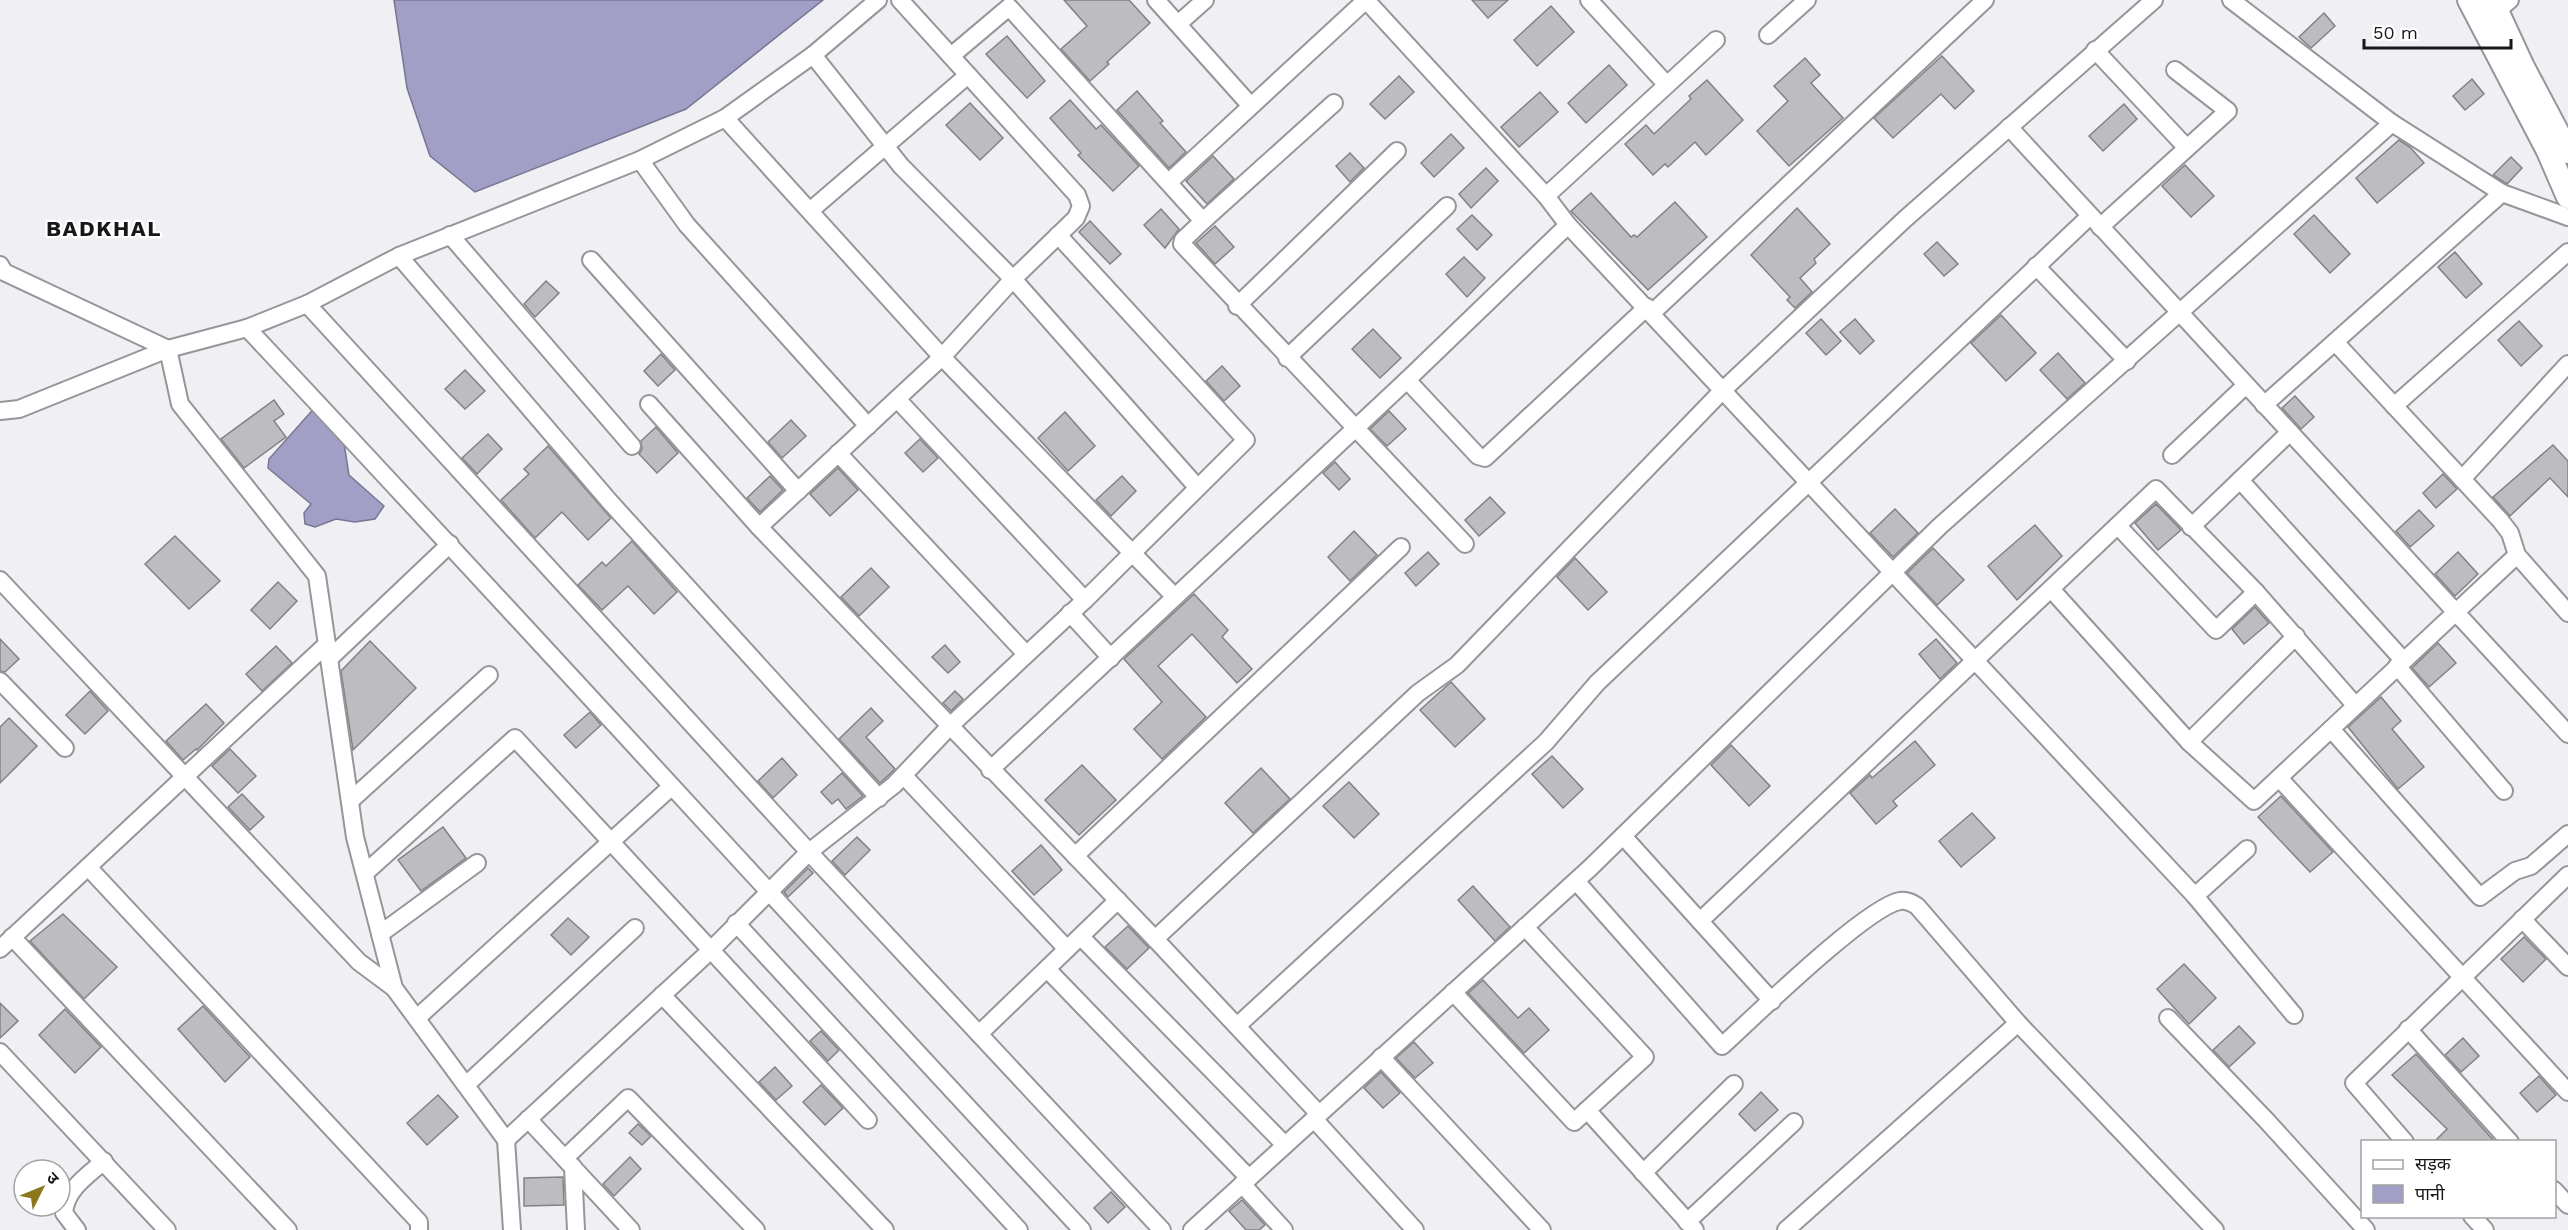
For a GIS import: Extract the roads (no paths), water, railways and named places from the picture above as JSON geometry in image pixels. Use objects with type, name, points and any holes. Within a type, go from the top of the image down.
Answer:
[{"type":"street","points":[[0,411],[19,409],[168,349],[247,328],[307,304],[399,256],[640,160],[725,118],[813,55],[878,0]]},
{"type":"street","points":[[759,527],[942,357],[1013,279],[1058,235],[1081,206],[1077,195],[900,0]]},
{"type":"street","points":[[1156,0],[1250,105]]},
{"type":"street","points":[[1178,24],[1204,0]]},
{"type":"street","points":[[1169,183],[1250,105],[1366,0],[1546,196],[1568,225],[2195,896],[2294,1015]]},
{"type":"street","points":[[1589,0],[1666,84]]},
{"type":"street","points":[[1768,34],[1807,0]]},
{"type":"street","points":[[1407,380],[1478,456],[1485,458],[1985,0]]},
{"type":"street","points":[[1155,939],[1418,693],[1457,665],[1723,390],[1905,219],[2154,0]]},
{"type":"street","points":[[2231,0],[2392,123],[2502,193],[2568,217]]},
{"type":"street","points":[[2469,0],[2495,9],[2568,152]]},
{"type":"street","points":[[951,56],[1009,7],[1203,221]]},
{"type":"street","points":[[2495,9],[2548,151],[2568,197]]},
{"type":"street","points":[[1546,196],[1716,40]]},
{"type":"street","points":[[2096,50],[2187,148]]},
{"type":"street","points":[[813,55],[885,147],[1013,279],[1197,487]]},
{"type":"street","points":[[1237,1026],[1546,742],[1598,683],[2036,266],[2187,148],[2228,111],[2175,70]]},
{"type":"street","points":[[811,210],[968,75]]},
{"type":"street","points":[[1334,103],[1203,221],[1183,240],[1182,244],[1287,358],[1465,544]]},
{"type":"street","points":[[725,118],[811,210],[942,357],[1175,597]]},
{"type":"street","points":[[1192,1230],[1576,881],[1940,526],[2180,315],[2392,123]]},
{"type":"street","points":[[2009,127],[2568,734]]},
{"type":"street","points":[[1238,306],[1397,151]]},
{"type":"street","points":[[640,160],[687,225],[868,426]]},
{"type":"street","points":[[2264,405],[2502,193]]},
{"type":"street","points":[[1287,358],[1447,206]]},
{"type":"street","points":[[990,770],[1407,380],[1568,225]]},
{"type":"street","points":[[450,235],[632,446]]},
{"type":"street","points":[[506,1140],[711,950],[809,852],[904,776],[951,725],[1085,600],[1246,440],[1058,235]]},
{"type":"street","points":[[2394,406],[2568,252]]},
{"type":"street","points":[[399,256],[610,502],[879,798]]},
{"type":"street","points":[[591,260],[798,491]]},
{"type":"street","points":[[2036,266],[2127,361]]},
{"type":"street","points":[[1,272],[168,349]]},
{"type":"street","points":[[307,304],[809,852],[1162,1230]]},
{"type":"street","points":[[247,328],[450,544],[767,893],[1082,1230]]},
{"type":"street","points":[[2335,342],[2510,533],[2517,555],[2568,613]]},
{"type":"street","points":[[168,349],[180,404],[317,576],[350,801],[364,873],[394,988]]},
{"type":"street","points":[[2462,479],[2568,364]]},
{"type":"street","points":[[2172,455],[2246,385]]},
{"type":"street","points":[[897,399],[1085,600]]},
{"type":"street","points":[[649,404],[759,527],[1237,1026],[1415,1230]]},
{"type":"street","points":[[2191,527],[2290,432]]},
{"type":"street","points":[[838,453],[1026,654]]},
{"type":"street","points":[[2240,480],[2400,663],[2504,791]]},
{"type":"street","points":[[1700,921],[2156,489],[2256,592],[2355,705]]},
{"type":"street","points":[[2118,526],[2216,630],[2256,592]]},
{"type":"street","points":[[288,1230],[6,943],[184,776],[450,544]]},
{"type":"street","points":[[1075,856],[1401,547]]},
{"type":"street","points":[[2051,589],[2189,742],[2254,801],[2455,610],[2517,555]]},
{"type":"street","points":[[0,580],[358,962],[394,988],[506,1140],[512,1230]]},
{"type":"street","points":[[1070,613],[1111,658]]},
{"type":"street","points":[[2189,742],[2296,636]]},
{"type":"street","points":[[350,801],[489,675]]},
{"type":"street","points":[[3,691],[64,748]]},
{"type":"street","points":[[2331,729],[2480,897],[2515,871],[2531,866],[2565,841]]},
{"type":"street","points":[[364,873],[515,738],[868,1120]]},
{"type":"street","points":[[904,776],[1067,950]]},
{"type":"street","points":[[2280,778],[2568,1092]]},
{"type":"street","points":[[417,1018],[671,787]]},
{"type":"street","points":[[1623,836],[1772,1001]]},
{"type":"street","points":[[2195,896],[2247,849]]},
{"type":"street","points":[[380,934],[477,863]]},
{"type":"street","points":[[88,867],[419,1222],[419,1230]]},
{"type":"street","points":[[2403,1140],[2354,1083],[2568,876]]},
{"type":"street","points":[[1576,881],[1722,1046],[1862,921],[1898,901],[1908,901],[1917,906],[1934,924],[2018,1023],[2215,1230]]},
{"type":"street","points":[[979,1034],[1118,900]]},
{"type":"street","points":[[2522,919],[2568,967]]},
{"type":"street","points":[[736,923],[1019,1230]]},
{"type":"street","points":[[1453,992],[1574,1122],[1645,1057],[1525,927]]},
{"type":"street","points":[[466,1085],[635,928]]},
{"type":"street","points":[[1081,937],[1285,1145]]},
{"type":"street","points":[[1047,969],[1246,1181],[1284,1230]]},
{"type":"street","points":[[662,994],[885,1230]]},
{"type":"street","points":[[2168,1018],[2266,1120],[2366,1230]]},
{"type":"street","points":[[1786,1230],[2018,1023]]},
{"type":"street","points":[[2408,1029],[2508,1140]]},
{"type":"street","points":[[0,1052],[167,1230]]},
{"type":"street","points":[[1381,1057],[1542,1230]]},
{"type":"street","points":[[1643,1173],[1734,1084]]},
{"type":"street","points":[[576,1230],[569,1163],[628,1098],[756,1230]]},
{"type":"street","points":[[1587,1110],[1691,1226],[1794,1122]]},
{"type":"street","points":[[528,1119],[632,1230]]},
{"type":"street","points":[[77,1230],[64,1214],[65,1202],[75,1187],[104,1161]]},
{"type":"street","points":[[2556,1192],[2568,1205]]},
{"type":"street","points":[[2474,1218],[2485,1230]]},
{"type":"water","points":[[394,0],[823,0],[686,109],[475,192],[430,156],[407,88]]},
{"type":"water","points":[[318,404],[344,443],[349,475],[384,506],[375,519],[355,522],[336,519],[315,527],[305,524],[304,513],[311,504],[268,468],[269,459]]},
{"type":"district","name":"BADKHAL","points":[[104,228]]}]
